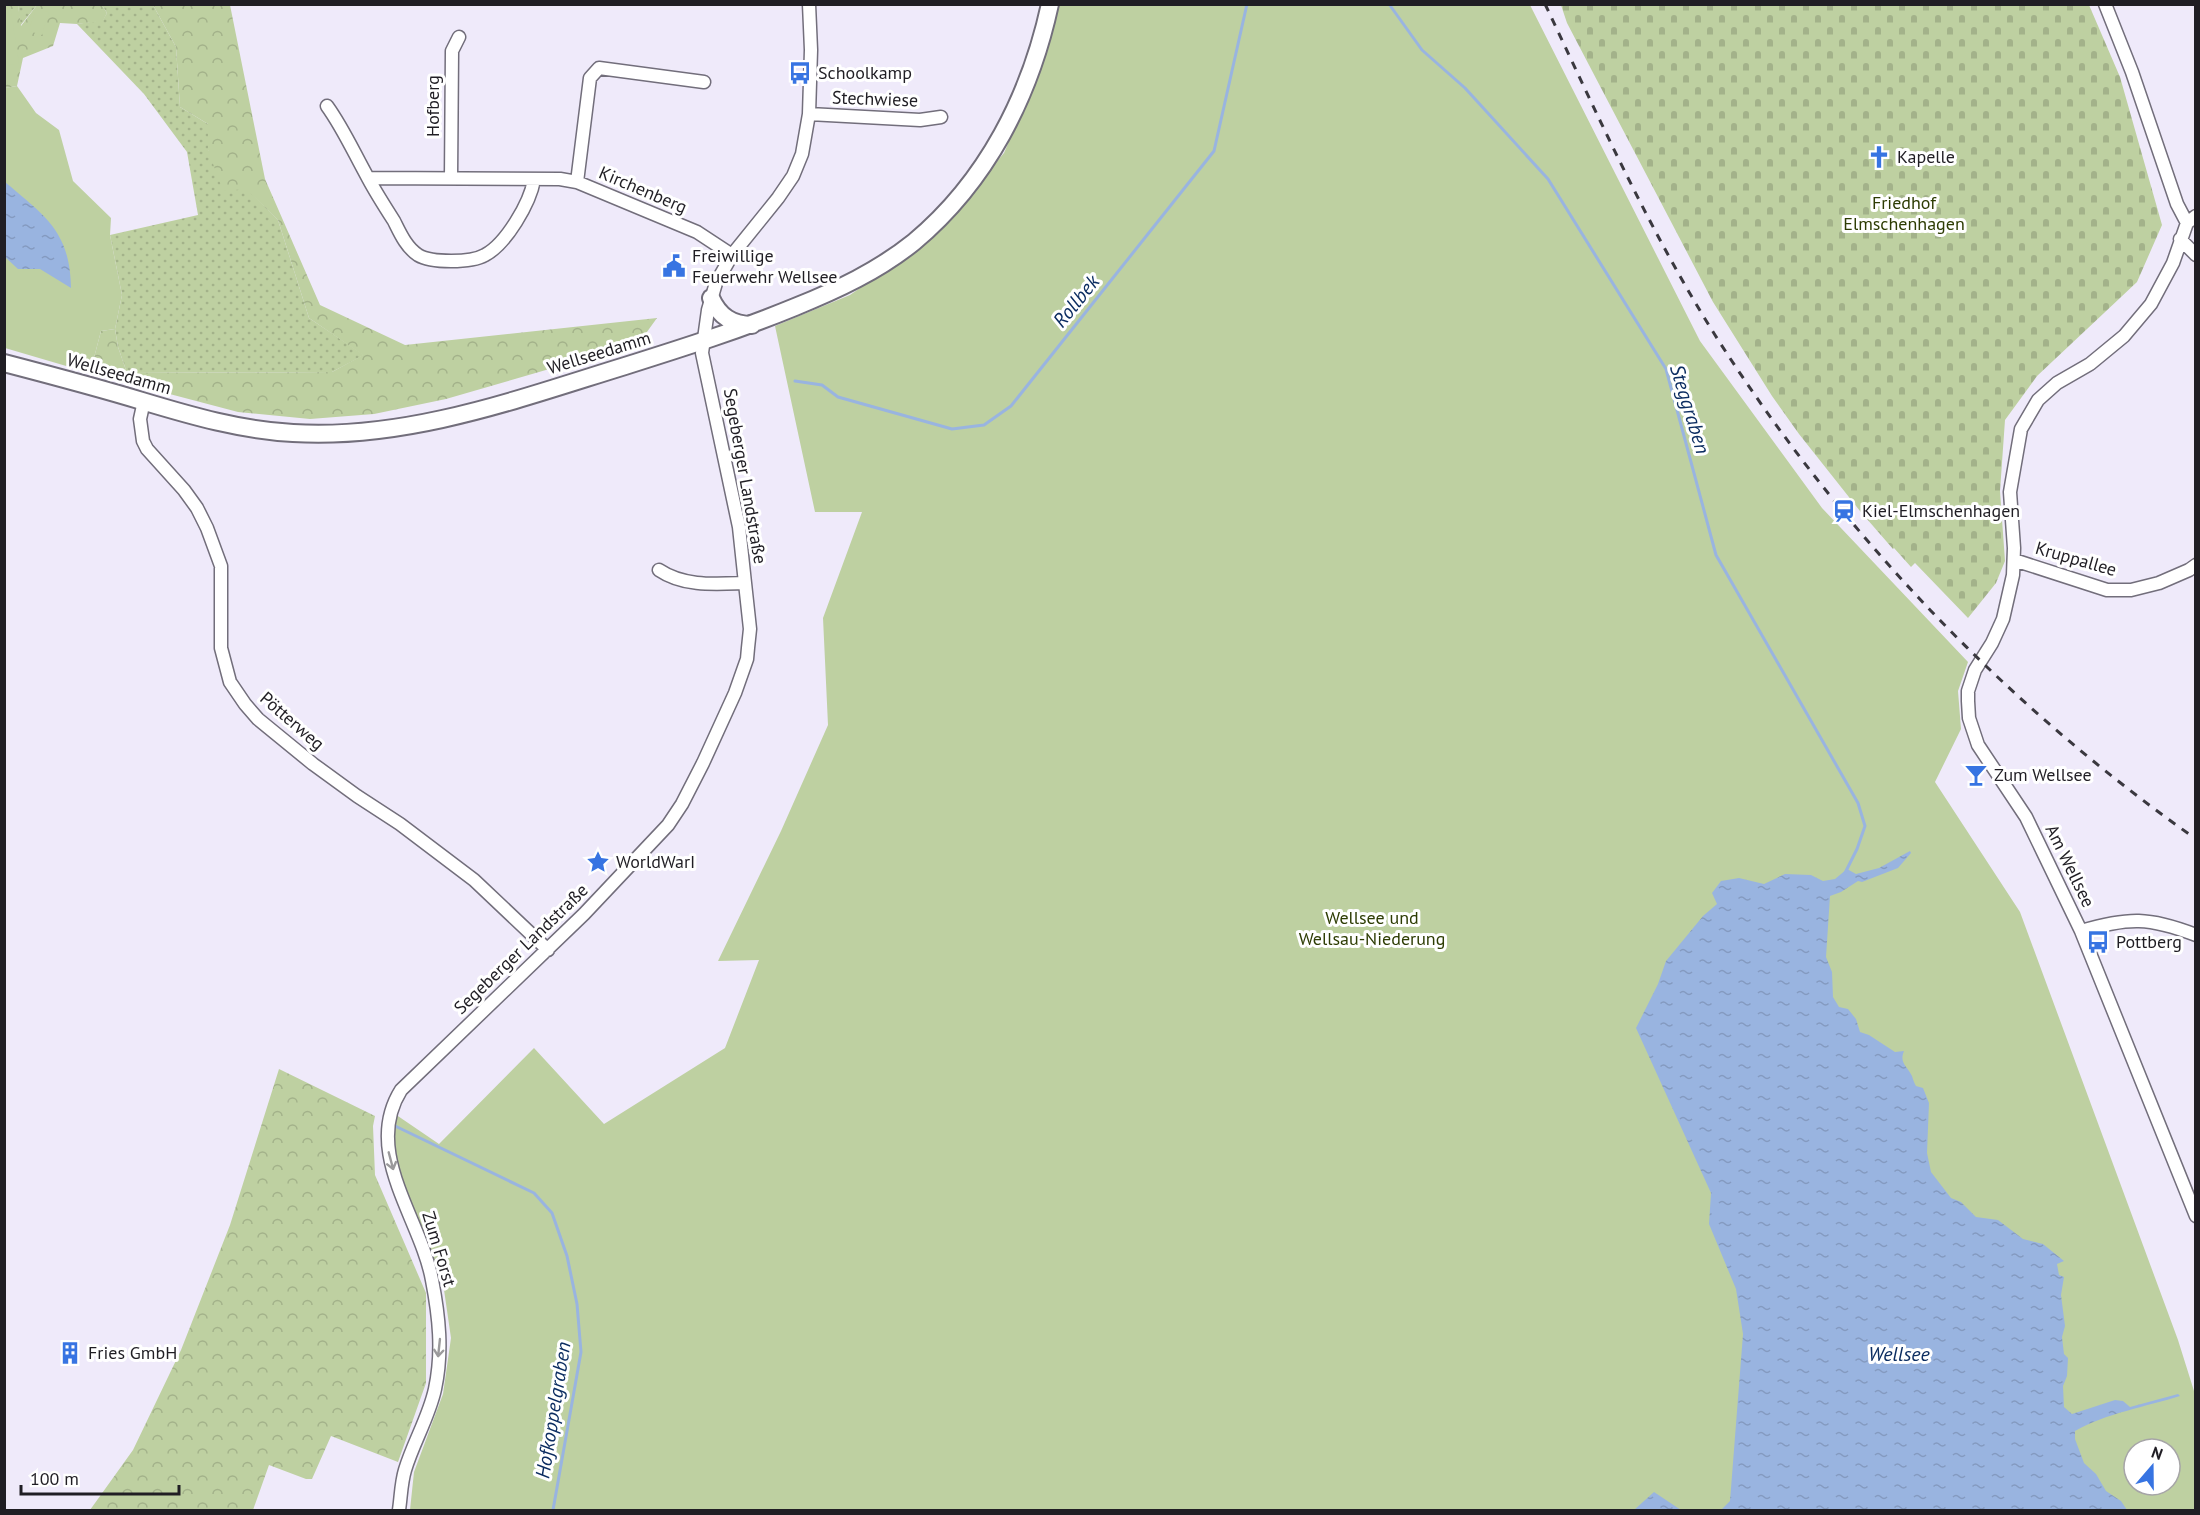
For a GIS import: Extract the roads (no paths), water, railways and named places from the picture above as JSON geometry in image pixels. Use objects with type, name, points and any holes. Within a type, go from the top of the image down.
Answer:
[{"type":"main road","name":"Wellseedamm","points":[[4,363],[213,422],[255,430],[295,434],[376,432],[490,406],[752,325],[858,279],[912,243],[940,218],[981,168],[1012,118],[1034,66],[1050,4]]},
{"type":"main road","points":[[711,298],[723,317],[735,323],[752,325]]},
{"type":"street","name":"Segeberger Landstraße","points":[[393,1103],[401,1090],[548,950],[653,843],[682,804],[735,693],[747,659],[750,629],[739,527],[702,352],[711,298],[716,283],[732,255],[793,176],[802,154],[809,114],[811,50],[809,4]]},
{"type":"street","points":[[2105,4],[2132,72],[2177,204],[2192,219]]},
{"type":"street","name":"Hofberg","points":[[451,178],[452,51],[459,37]]},
{"type":"street","points":[[577,182],[590,78],[599,68],[704,82]]},
{"type":"street","points":[[327,106],[340,124],[368,178],[409,247],[417,254],[436,261],[476,259],[493,250],[502,242],[531,195],[534,180]]},
{"type":"street","name":"Stechwiese","points":[[809,114],[920,120],[941,117]]},
{"type":"street","name":"Kirchenberg","points":[[368,178],[560,179],[577,182],[697,232],[732,255]]},
{"type":"street","name":"Am Wellsee","points":[[2192,219],[2180,239],[2173,263],[2151,304],[2124,336],[2090,364],[2058,383],[2038,400],[2021,429],[2010,492],[2014,560],[2003,619],[1992,644],[1975,670],[1968,691],[1968,718],[1972,732],[1986,758],[2026,817],[2081,931],[2196,1216]]},
{"type":"street","points":[[2180,239],[2196,255]]},
{"type":"street","name":"Pötterweg","points":[[144,401],[140,419],[143,441],[147,449],[197,508],[221,566],[221,648],[230,682],[244,704],[258,719],[313,764],[400,824],[474,880],[548,950]]},
{"type":"street","name":"Kruppallee","points":[[2014,560],[2107,590],[2131,590],[2159,583],[2189,570],[2196,564]]},
{"type":"street","points":[[658,570],[669,577],[693,583],[745,583]]},
{"type":"street","points":[[2081,931],[2129,919],[2153,921],[2196,935]]},
{"type":"street","name":"Zum Forst","points":[[393,1103],[387,1130],[389,1152],[432,1277],[441,1333],[435,1390],[404,1471],[399,1510]]},
{"type":"water","points":[[5,182],[53,226],[66,252],[71,288],[40,269],[18,269],[5,257]]},
{"type":"water","name":"Wellsee","points":[[1910,851],[1911,853],[1898,868],[1862,882],[1858,881],[1830,896],[1826,957],[1832,972],[1833,997],[1839,1007],[1848,1009],[1856,1019],[1860,1032],[1869,1035],[1895,1052],[1904,1051],[1902,1059],[1904,1064],[1916,1086],[1923,1088],[1929,1103],[1927,1153],[1931,1172],[1951,1198],[1961,1202],[1976,1217],[1998,1220],[2023,1239],[2043,1244],[2064,1261],[2057,1264],[2059,1275],[2064,1277],[2061,1295],[2065,1326],[2062,1337],[2064,1354],[2068,1358],[2067,1376],[2063,1386],[2064,1407],[2072,1414],[2115,1400],[2123,1401],[2130,1407],[2178,1394],[2180,1396],[2113,1415],[2075,1431],[2075,1439],[2084,1463],[2096,1474],[2106,1491],[2121,1501],[2127,1510],[1721,1510],[1730,1501],[1743,1334],[1736,1289],[1709,1224],[1711,1193],[1636,1028],[1658,984],[1666,961],[1703,916],[1717,904],[1712,893],[1721,881],[1739,878],[1764,884],[1785,874],[1811,875],[1823,881],[1835,879],[1847,869],[1856,874],[1879,868]]},
{"type":"water","points":[[1654,1492],[1681,1510],[1634,1510]]},
{"type":"waterway","name":"Rollbek","points":[[795,381],[822,385],[838,397],[952,429],[984,425],[1011,406],[1214,151],[1247,4]]},
{"type":"waterway","name":"Steggraben","points":[[1389,4],[1422,50],[1465,88],[1548,179],[1666,369],[1716,555],[1858,803],[1865,826],[1845,873]]},
{"type":"waterway","name":"Hofkoppelgraben","points":[[393,1125],[534,1193],[552,1213],[567,1256],[577,1304],[581,1352],[553,1510]]},
{"type":"railway","points":[[1545,4],[1625,172],[1668,255],[1715,335],[1764,408],[1816,478],[1872,546],[1931,611],[1993,672],[2125,787],[2196,839]]},
{"type":"place","name":"Schoolkamp","points":[[800,73]]},
{"type":"place","name":"Kapelle","points":[[1879,157]]},
{"type":"place","name":"Freiwillige Feuerwehr Wellsee","points":[[674,266]]},
{"type":"place","name":"Kiel-Elmschenhagen","points":[[1844,511]]},
{"type":"place","name":"Zum Wellsee","points":[[1976,775]]},
{"type":"place","name":"WorldWarI","points":[[598,862]]},
{"type":"place","name":"Pottberg","points":[[2098,942]]},
{"type":"place","name":"Fries GmbH","points":[[70,1353]]},
{"type":"park label","name":"Friedhof Elmschenhagen","points":[[1904,213]]},
{"type":"park label","name":"Wellsee und Wellsau-Niederung","points":[[1372,928]]}]
